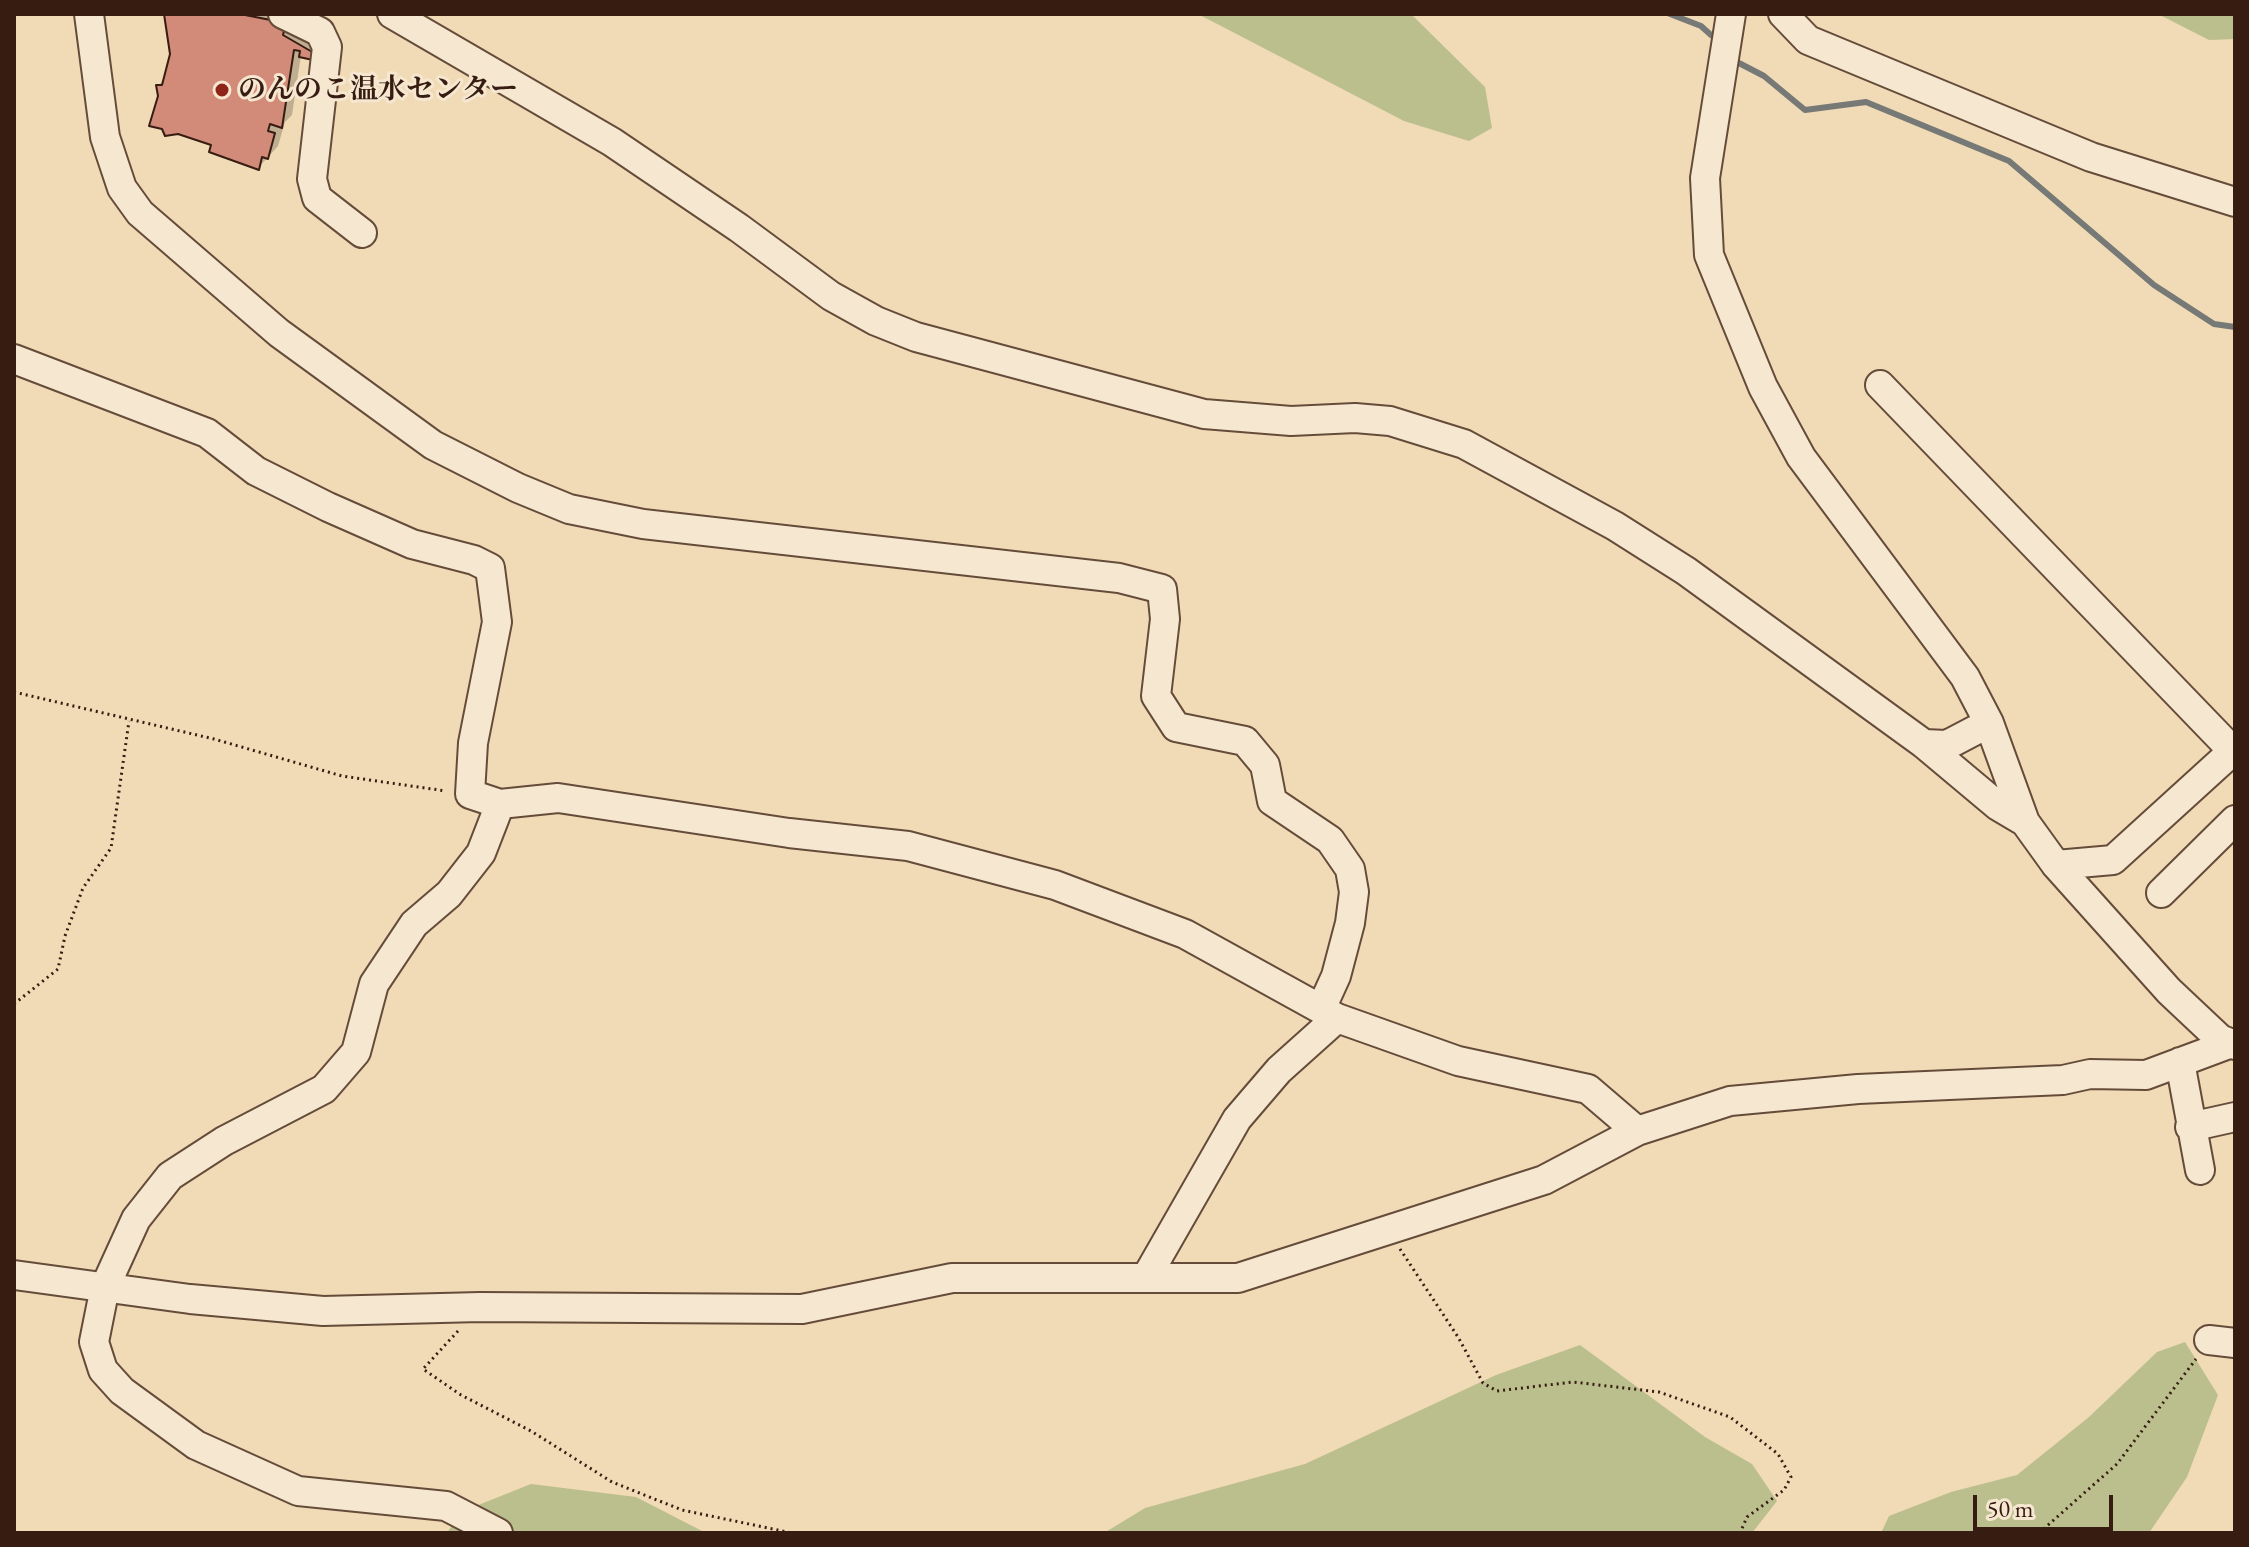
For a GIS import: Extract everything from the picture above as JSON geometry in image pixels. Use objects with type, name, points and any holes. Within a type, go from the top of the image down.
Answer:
[{"type":"street","points":[[89,14],[105,137],[122,188],[140,213],[279,333],[433,445],[518,488],[569,509],[643,524],[1119,578],[1162,589],[1165,619],[1156,696],[1176,727],[1245,741],[1265,765],[1272,801],[1330,840],[1350,869],[1354,892],[1329,1013],[1237,1119],[1147,1276]]},
{"type":"street","points":[[283,14],[320,32],[327,47],[312,179],[317,198],[362,233]]},
{"type":"street","points":[[392,14],[612,142],[739,228],[831,296],[876,321],[916,337],[1204,414],[1291,421],[1355,418],[1390,421],[1464,444],[1615,526],[1686,571],[1924,744],[1998,806],[2025,822]]},
{"type":"street","points":[[1731,14],[1705,178],[1709,255],[1763,387],[1801,457],[1965,677],[1989,723],[2025,822],[2056,865],[2169,991],[2232,1045]]},
{"type":"street","points":[[1783,14],[1808,40],[2091,157],[2235,202]]},
{"type":"street","points":[[14,359],[207,433],[256,471],[328,507],[412,544],[474,560],[490,568],[497,622],[473,743],[470,794],[500,804],[558,798],[789,833],[908,846],[1055,885],[1185,934],[1329,1013],[1458,1061],[1588,1089],[1637,1131]]},
{"type":"street","points":[[1880,385],[2232,755],[2113,860],[2056,865]]},
{"type":"street","points":[[1924,744],[1947,745],[1989,723]]},
{"type":"street","points":[[498,1533],[446,1506],[298,1491],[196,1445],[149,1414],[103,1370],[94,1342],[105,1287],[136,1219],[170,1176],[224,1141],[324,1089],[356,1052],[374,984],[414,924],[449,894],[481,853],[500,804]]},
{"type":"street","points":[[2161,893],[2235,820]]},
{"type":"street","points":[[14,1275],[323,1311],[480,1307],[802,1309],[952,1278],[1238,1278],[1544,1180],[1637,1131],[1730,1101],[1858,1089],[2063,1080],[2090,1074],[2146,1075],[2232,1045]]},
{"type":"street","points":[[2180,1062],[2200,1170]]},
{"type":"street","points":[[2190,1127],[2235,1117]]},
{"type":"path","points":[[14,692],[214,739],[342,776],[470,794]]},
{"type":"path","points":[[14,1004],[58,969],[65,936],[83,888],[111,848],[129,721]]},
{"type":"path","points":[[1386,1229],[1458,1337],[1483,1383],[1497,1391],[1573,1382],[1659,1392],[1730,1417],[1778,1454],[1791,1477],[1784,1490],[1747,1517],[1740,1533]]},
{"type":"path","points":[[480,1307],[423,1369],[612,1482],[682,1510],[792,1533]]},
{"type":"path","points":[[2039,1533],[2117,1464],[2222,1342]]},
{"type":"green space","points":[[1198,14],[1411,14],[1485,87],[1492,128],[1469,141],[1404,121]]},
{"type":"green space","points":[[2158,14],[2235,14],[2235,39],[2209,40]]},
{"type":"green space","points":[[2185,1342],[2218,1395],[2187,1477],[2149,1533],[1881,1533],[1889,1516],[1951,1492],[2017,1475],[2089,1417],[2157,1352]]},
{"type":"green space","points":[[1580,1345],[1705,1437],[1752,1464],[1777,1501],[1752,1533],[1104,1533],[1145,1508],[1305,1464],[1496,1375]]},
{"type":"green space","points":[[531,1484],[636,1497],[706,1533],[447,1533],[461,1512]]},
{"type":"building","name":"のんのこ温水センター","points":[[164,14],[240,14],[286,23],[283,35],[314,53],[313,60],[299,57],[300,51],[294,50],[282,128],[270,124],[268,131],[275,133],[268,159],[262,157],[259,170],[209,152],[211,145],[178,134],[165,136],[162,129],[149,126],[158,96],[156,85],[162,85],[170,54]]},
{"type":"waterway","points":[[1670,14],[1701,26],[1711,35]]},
{"type":"waterway","points":[[1737,62],[1764,76],[1805,110],[1866,102],[2009,161],[2154,285],[2214,324],[2235,327]]},
{"type":"place","name":"のんのこ温水センター","points":[[222,90]]}]
